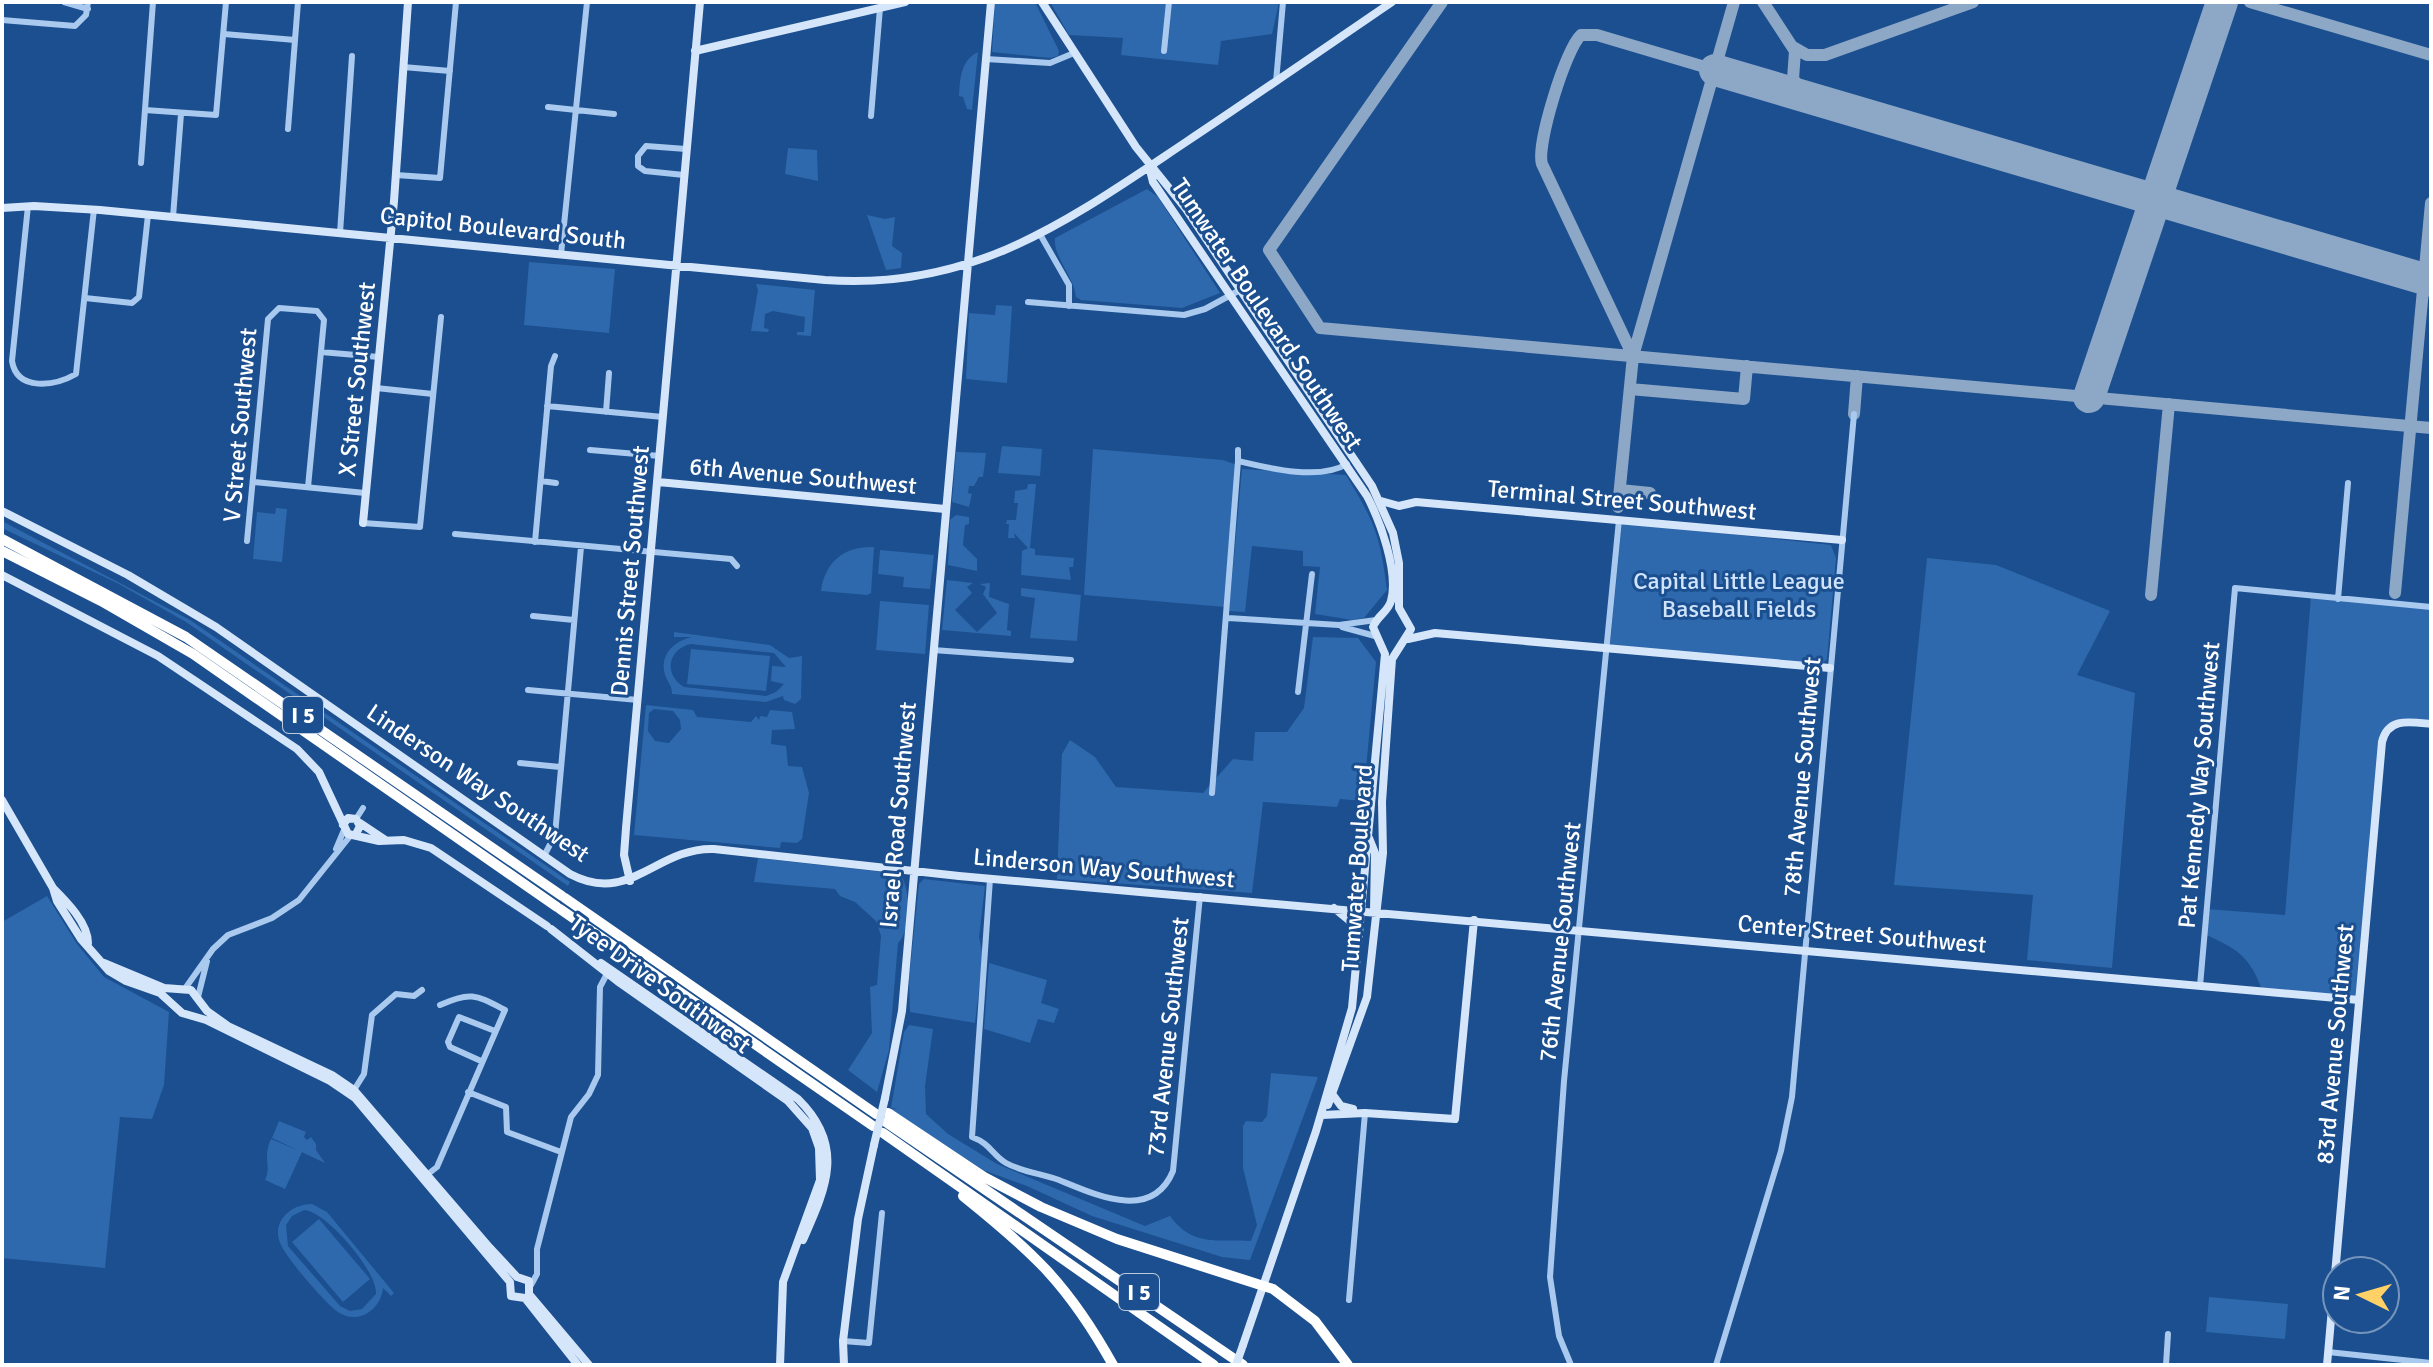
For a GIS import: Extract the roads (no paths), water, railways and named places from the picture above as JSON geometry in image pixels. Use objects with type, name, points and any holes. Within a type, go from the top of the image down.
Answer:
[{"type":"highway","name":"I 5","points":[[2,536],[186,637],[873,1126]]},
{"type":"highway","name":"I 5","points":[[2,553],[151,629],[223,674],[561,902],[879,1107]]},
{"type":"highway","name":"I 5","points":[[1243,1365],[887,1118],[984,1177],[1062,1217],[1237,1280],[1263,1285]]},
{"type":"highway","name":"I 5","points":[[1113,1365],[1075,1301],[1046,1267],[888,1137],[1214,1365]]},
{"type":"highway","points":[[1263,1285],[1315,1321],[1348,1365]]},
{"type":"street","points":[[2,20],[67,27],[83,21],[88,5],[64,2]]},
{"type":"street","points":[[141,163],[153,2]]},
{"type":"street","points":[[145,110],[216,115],[226,2]]},
{"type":"street","points":[[288,129],[298,2]]},
{"type":"street","name":"X Street Southwest","points":[[363,523],[391,238],[408,2]]},
{"type":"street","points":[[396,175],[440,178],[456,2]]},
{"type":"street","points":[[561,254],[587,2]]},
{"type":"street","name":"Dennis Street Southwest","points":[[630,881],[624,855],[700,2]]},
{"type":"street","points":[[695,51],[905,2]]},
{"type":"street","name":"Israel Road Southwest","points":[[844,1365],[843,1341],[858,1219],[879,1107],[898,1046],[991,2]]},
{"type":"street","points":[[1042,2],[1149,166]]},
{"type":"street","points":[[1164,51],[1169,2]]},
{"type":"street","points":[[1276,82],[1283,2]]},
{"type":"street","name":"Capitol Boulevard South","points":[[2,208],[94,209],[676,265],[861,281],[898,279],[967,264],[1041,236],[1392,2]]},
{"type":"street","points":[[871,116],[880,8]]},
{"type":"street","points":[[224,34],[295,40]]},
{"type":"street","points":[[986,59],[1050,63],[1074,53]]},
{"type":"street","points":[[340,233],[352,56]]},
{"type":"street","points":[[403,67],[450,71]]},
{"type":"street","points":[[548,107],[614,114]]},
{"type":"street","points":[[173,217],[181,114]]},
{"type":"street","points":[[684,175],[645,171],[638,166],[638,156],[646,146],[686,149]]},
{"type":"street","name":"Tumwater Boulevard Southwest","points":[[1149,166],[1186,209],[1381,501],[1390,524],[1396,584]]},
{"type":"street","name":"Tumwater Boulevard Southwest","points":[[1149,166],[1153,182],[1347,464],[1380,522],[1396,584]]},
{"type":"street","points":[[31,206],[12,361],[17,376],[36,383],[55,383],[74,376],[79,357],[94,209]]},
{"type":"street","points":[[85,298],[136,301],[140,293],[148,215]]},
{"type":"street","points":[[1041,236],[1069,285],[1069,306]]},
{"type":"street","points":[[1028,302],[1184,315],[1240,290]]},
{"type":"street","name":"V Street Southwest","points":[[247,541],[271,314],[279,308],[323,315],[321,352]]},
{"type":"street","points":[[363,523],[420,527],[441,317]]},
{"type":"street","points":[[308,487],[321,352],[379,357]]},
{"type":"street","points":[[535,542],[547,406],[555,356]]},
{"type":"street","points":[[606,412],[609,373]]},
{"type":"street","points":[[376,388],[433,394]]},
{"type":"street","points":[[547,406],[663,417]]},
{"type":"street","name":"78th Avenue Southwest","points":[[1716,1365],[1777,1164],[1792,1097],[1854,414]]},
{"type":"street","points":[[590,450],[660,456]]},
{"type":"street","points":[[1212,793],[1228,618],[1225,607],[1238,450]]},
{"type":"street","points":[[1238,461],[1319,471],[1337,470],[1347,464]]},
{"type":"street","points":[[541,481],[556,483]]},
{"type":"street","points":[[254,482],[365,493]]},
{"type":"street","name":"6th Avenue Southwest","points":[[658,482],[945,509]]},
{"type":"street","points":[[2348,483],[2338,599],[2431,607]]},
{"type":"street","name":"Terminal Street Southwest","points":[[1381,501],[1399,506],[1416,502],[1842,540]]},
{"type":"street","points":[[1390,524],[1399,506]]},
{"type":"street","name":"Linderson Way Southwest","points":[[2,511],[128,575],[216,627],[544,856],[586,881],[605,884],[630,881],[676,854],[702,849],[990,879],[1361,910]]},
{"type":"street","name":"76th Avenue Southwest","points":[[1571,1365],[1559,1336],[1550,1277],[1579,930],[1619,520]]},
{"type":"street","points":[[455,534],[731,559],[737,566]]},
{"type":"street","points":[[544,856],[555,835],[581,547]]},
{"type":"street","points":[[1298,692],[1312,574]]},
{"type":"street","points":[[2,575],[136,642],[285,741],[314,765],[348,831]]},
{"type":"street","points":[[1228,618],[1339,625],[1376,620],[1390,602],[1396,584]]},
{"type":"street","points":[[1396,584],[1399,606],[1410,624],[1435,633],[1830,668]]},
{"type":"street","name":"Pat Kennedy Way Southwest","points":[[2200,986],[2235,588],[2338,599]]},
{"type":"street","points":[[1383,612],[1403,614]]},
{"type":"street","points":[[533,616],[574,620]]},
{"type":"street","points":[[1376,620],[1378,640]]},
{"type":"street","points":[[1408,639],[1410,624]]},
{"type":"street","points":[[1339,625],[1399,647],[1408,639],[1435,633]]},
{"type":"street","name":"Tumwater Boulevard","points":[[1316,1131],[1352,1008],[1385,654],[1378,640]]},
{"type":"street","name":"Tumwater Boulevard","points":[[1236,1365],[1316,1131],[1333,1095],[1367,997],[1374,912],[1383,853],[1382,802],[1392,659],[1399,647]]},
{"type":"street","points":[[933,650],[1071,660]]},
{"type":"street","points":[[528,690],[638,700]]},
{"type":"street","name":"83rd Avenue Southwest","points":[[2327,1365],[2381,748],[2388,729],[2399,722],[2431,724]]},
{"type":"street","points":[[520,763],[560,767]]},
{"type":"street","points":[[2,800],[81,939],[116,976],[160,993],[185,1014],[206,1020],[348,1093],[517,1279]]},
{"type":"street","points":[[176,1008],[175,998],[228,935],[272,918],[299,900],[363,808]]},
{"type":"street","name":"Tyee Drive Southwest","points":[[338,812],[384,839]]},
{"type":"street","points":[[348,831],[356,820]]},
{"type":"street","name":"Tyee Drive Southwest","points":[[348,831],[375,840],[416,843],[439,852],[547,926]]},
{"type":"street","points":[[1368,836],[1375,853],[1374,912]]},
{"type":"street","points":[[434,862],[439,852]]},
{"type":"street","name":"73rd Avenue Southwest","points":[[990,879],[972,1137],[991,1146],[1005,1162],[1090,1195],[1127,1201],[1146,1199],[1159,1191],[1173,1171],[1200,896]]},
{"type":"street","points":[[503,909],[511,900]]},
{"type":"street","points":[[1334,908],[1351,922],[1358,941]]},
{"type":"street","name":"Center Street Southwest","points":[[1361,910],[2359,1000]]},
{"type":"street","points":[[1322,1115],[1365,1113],[1455,1119],[1474,920]]},
{"type":"street","name":"Tyee Drive Southwest","points":[[608,971],[551,929],[788,1101],[812,1128],[819,1148],[820,1180],[789,1259],[781,1305],[780,1365]]},
{"type":"street","points":[[185,1014],[196,1010],[208,958]]},
{"type":"street","points":[[104,963],[157,986],[191,990],[207,1011],[228,1026],[332,1075],[354,1090],[589,1365]]},
{"type":"street","points":[[517,1279],[529,1276],[536,1263],[572,1115],[593,1089],[598,1075],[600,987],[608,971]]},
{"type":"street","points":[[354,1090],[364,1074],[372,1015],[396,994],[414,996],[422,990]]},
{"type":"street","points":[[428,1174],[437,1167],[505,1010],[475,995],[462,995],[440,1005]]},
{"type":"street","points":[[481,1061],[450,1047],[448,1042],[456,1020],[459,1017],[495,1031]]},
{"type":"street","points":[[468,1092],[506,1107],[507,1132],[561,1152]]},
{"type":"street","points":[[1333,1095],[1341,1106],[1365,1113]]},
{"type":"street","points":[[1349,1300],[1365,1113]]},
{"type":"street","points":[[843,1341],[869,1343],[882,1213]]},
{"type":"street","points":[[528,1292],[537,1274],[536,1263]]},
{"type":"street","points":[[517,1279],[511,1296],[528,1292]]},
{"type":"street","points":[[528,1292],[578,1365]]},
{"type":"street","points":[[2166,1365],[2168,1334]]},
{"type":"street","points":[[2328,1352],[2431,1363]]},
{"type":"park label","name":"Capital Little League Baseball Fields","points":[[1739,595]]}]
